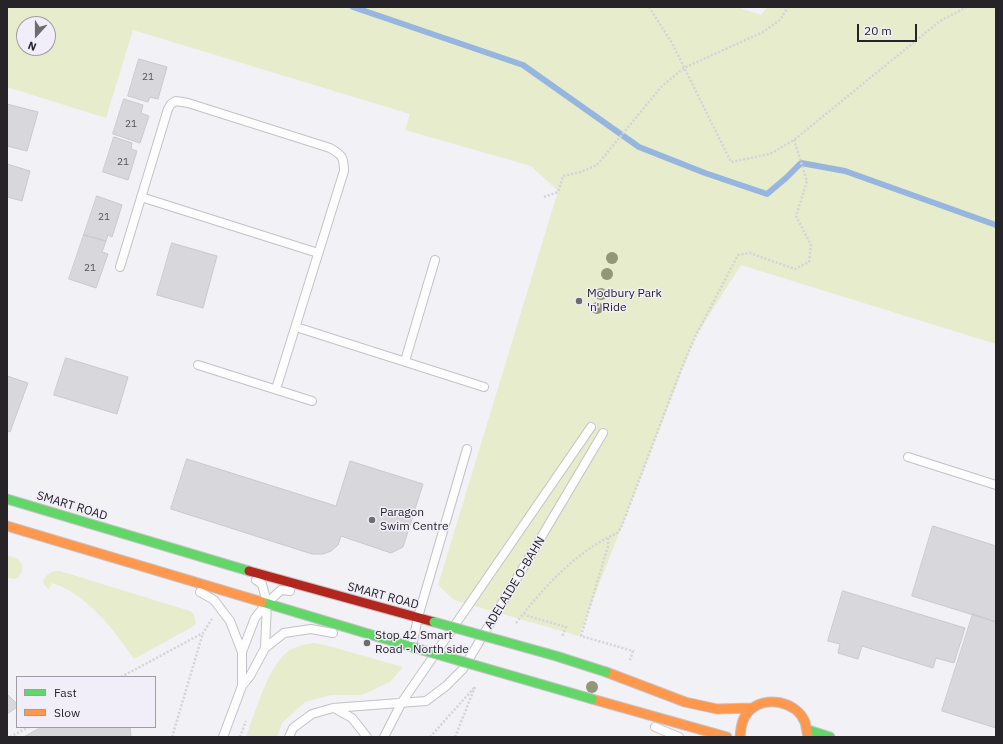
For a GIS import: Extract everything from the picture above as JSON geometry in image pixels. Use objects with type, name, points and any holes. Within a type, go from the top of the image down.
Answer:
[{"type":"main road","name":"SMART ROAD","points":[[7,499],[241,569],[556,656],[606,672],[685,702],[717,709],[753,708],[759,704],[771,701],[782,702],[792,707],[800,714],[805,720],[808,733]]},
{"type":"main road","points":[[7,526],[412,647],[728,737]]},
{"type":"main road","points":[[740,737],[742,723],[753,708]]},
{"type":"main road","points":[[808,733],[830,737]]},
{"type":"lane","points":[[120,267],[168,110],[171,104],[176,101],[188,103],[330,148],[340,154],[344,162],[344,171],[276,389]]},
{"type":"lane","points":[[142,197],[318,253]]},
{"type":"lane","points":[[405,361],[435,260]]},
{"type":"lane","points":[[296,327],[484,387]]},
{"type":"lane","points":[[198,365],[312,401]]},
{"type":"lane","name":"ADELAIDE O-BAHN","points":[[384,737],[402,702],[591,427]]},
{"type":"lane","name":"ADELAIDE O-BAHN","points":[[289,737],[293,728],[312,714],[333,708],[426,701],[446,686],[463,669],[603,433]]},
{"type":"lane","points":[[223,737],[242,686],[250,676],[265,648],[284,633],[310,629],[412,647],[418,618],[467,449]]},
{"type":"lane","points":[[908,458],[996,485]]},
{"type":"lane","points":[[120,560],[191,586],[214,600],[230,621],[242,652]]},
{"type":"lane","points":[[241,569],[262,584],[267,603],[265,648]]},
{"type":"lane","points":[[242,686],[242,652],[255,618],[267,603],[281,590],[316,593],[363,602]]},
{"type":"lane","points":[[592,699],[679,737]]},
{"type":"lane","points":[[333,708],[352,718],[367,737]]},
{"type":"path","points":[[648,7],[672,43],[731,162],[770,154],[794,140],[940,21],[967,7]]},
{"type":"path","points":[[544,197],[558,192],[563,176],[581,172],[597,166],[662,86],[684,68],[763,32],[780,20],[788,7]]},
{"type":"path","points":[[512,628],[562,570],[584,552],[617,533],[621,528],[692,343],[738,255],[750,253],[795,269],[809,262],[811,245],[796,216],[807,181],[794,140]]},
{"type":"path","points":[[608,537],[608,546],[581,636],[633,651],[630,660]]},
{"type":"path","points":[[524,613],[528,616],[566,627],[561,641]]},
{"type":"path","points":[[172,737],[203,632],[215,615]]},
{"type":"path","points":[[123,676],[203,632]]},
{"type":"path","points":[[453,679],[476,686]]},
{"type":"path","points":[[430,737],[476,686]]},
{"type":"path","points":[[455,737],[476,686]]},
{"type":"path","points":[[240,737],[248,715]]},
{"type":"path","points":[[10,737],[27,728]]},
{"type":"green space","points":[[7,7],[737,7],[761,15],[767,7],[996,7],[996,344],[741,265],[695,337],[579,636],[454,600],[438,585],[558,191],[531,166],[405,130],[410,114],[133,30],[106,118],[7,87]]},
{"type":"green space","points":[[7,555],[18,559],[22,565],[19,577],[14,579],[7,577]]},
{"type":"green space","points":[[54,571],[60,571],[190,611],[194,614],[196,624],[134,659],[118,636],[99,614],[77,595],[52,583],[49,589],[46,587],[44,584],[45,577]]},
{"type":"green space","points":[[313,643],[403,667],[390,682],[362,695],[331,695],[305,702],[282,723],[277,737],[246,737],[262,692],[279,661],[291,650]]},
{"type":"building","points":[[139,59],[167,67],[158,99],[150,97],[148,102],[128,96]]},
{"type":"building","points":[[124,99],[143,105],[141,113],[149,116],[140,143],[113,134]]},
{"type":"building","points":[[7,104],[38,112],[27,151],[7,146]]},
{"type":"building","points":[[114,137],[132,143],[131,149],[137,151],[128,180],[103,172]]},
{"type":"building","points":[[7,164],[30,171],[22,201],[7,197]]},
{"type":"building","points":[[97,196],[122,205],[112,237],[108,235],[106,241],[84,235]]},
{"type":"building","points":[[84,235],[106,241],[102,252],[108,254],[96,288],[69,279]]},
{"type":"building","points":[[172,243],[217,256],[203,308],[157,295]]},
{"type":"building","points":[[66,358],[128,377],[117,414],[54,395]]},
{"type":"building","points":[[7,376],[28,383],[10,432],[7,431]]},
{"type":"building","points":[[187,459],[336,506],[350,461],[423,484],[403,547],[391,553],[341,536],[338,545],[331,551],[323,554],[312,554],[171,509]]},
{"type":"building","points":[[933,526],[996,546],[996,622],[912,596]]},
{"type":"building","points":[[843,591],[965,628],[954,663],[936,658],[933,668],[862,646],[858,659],[838,653],[840,644],[828,641]]},
{"type":"building","points":[[973,614],[996,622],[996,728],[942,711]]},
{"type":"building","points":[[7,694],[16,703],[16,708],[7,714]]},
{"type":"building","points":[[40,728],[130,728],[131,737],[24,737]]},
{"type":"waterway","points":[[353,7],[523,65],[639,147],[705,173],[767,194],[801,163],[845,171],[996,225]]},
{"type":"traffic: fast","points":[[7,499],[249,571]]},
{"type":"traffic: fast","points":[[262,602],[412,647]]},
{"type":"traffic: fast","points":[[434,622],[556,656],[606,672]]},
{"type":"traffic: fast","points":[[412,647],[592,699]]},
{"type":"traffic: fast","points":[[808,730],[830,737]]},
{"type":"traffic: slow","points":[[7,526],[262,602]]},
{"type":"traffic: slow","points":[[606,672],[685,702],[717,709],[753,708]]},
{"type":"traffic: slow","points":[[592,699],[727,737]]},
{"type":"traffic: slow","points":[[740,737],[743,720],[749,711],[763,703],[771,702],[788,705],[795,709],[805,722],[808,737]]},
{"type":"traffic: jam","points":[[249,571],[434,622]]},
{"type":"place","name":"Modbury Park 'n' Ride","points":[[579,301]]},
{"type":"place","name":"Paragon Swim Centre","points":[[372,520]]},
{"type":"place","name":"Stop 42 Smart Road - North side","points":[[367,643]]}]
